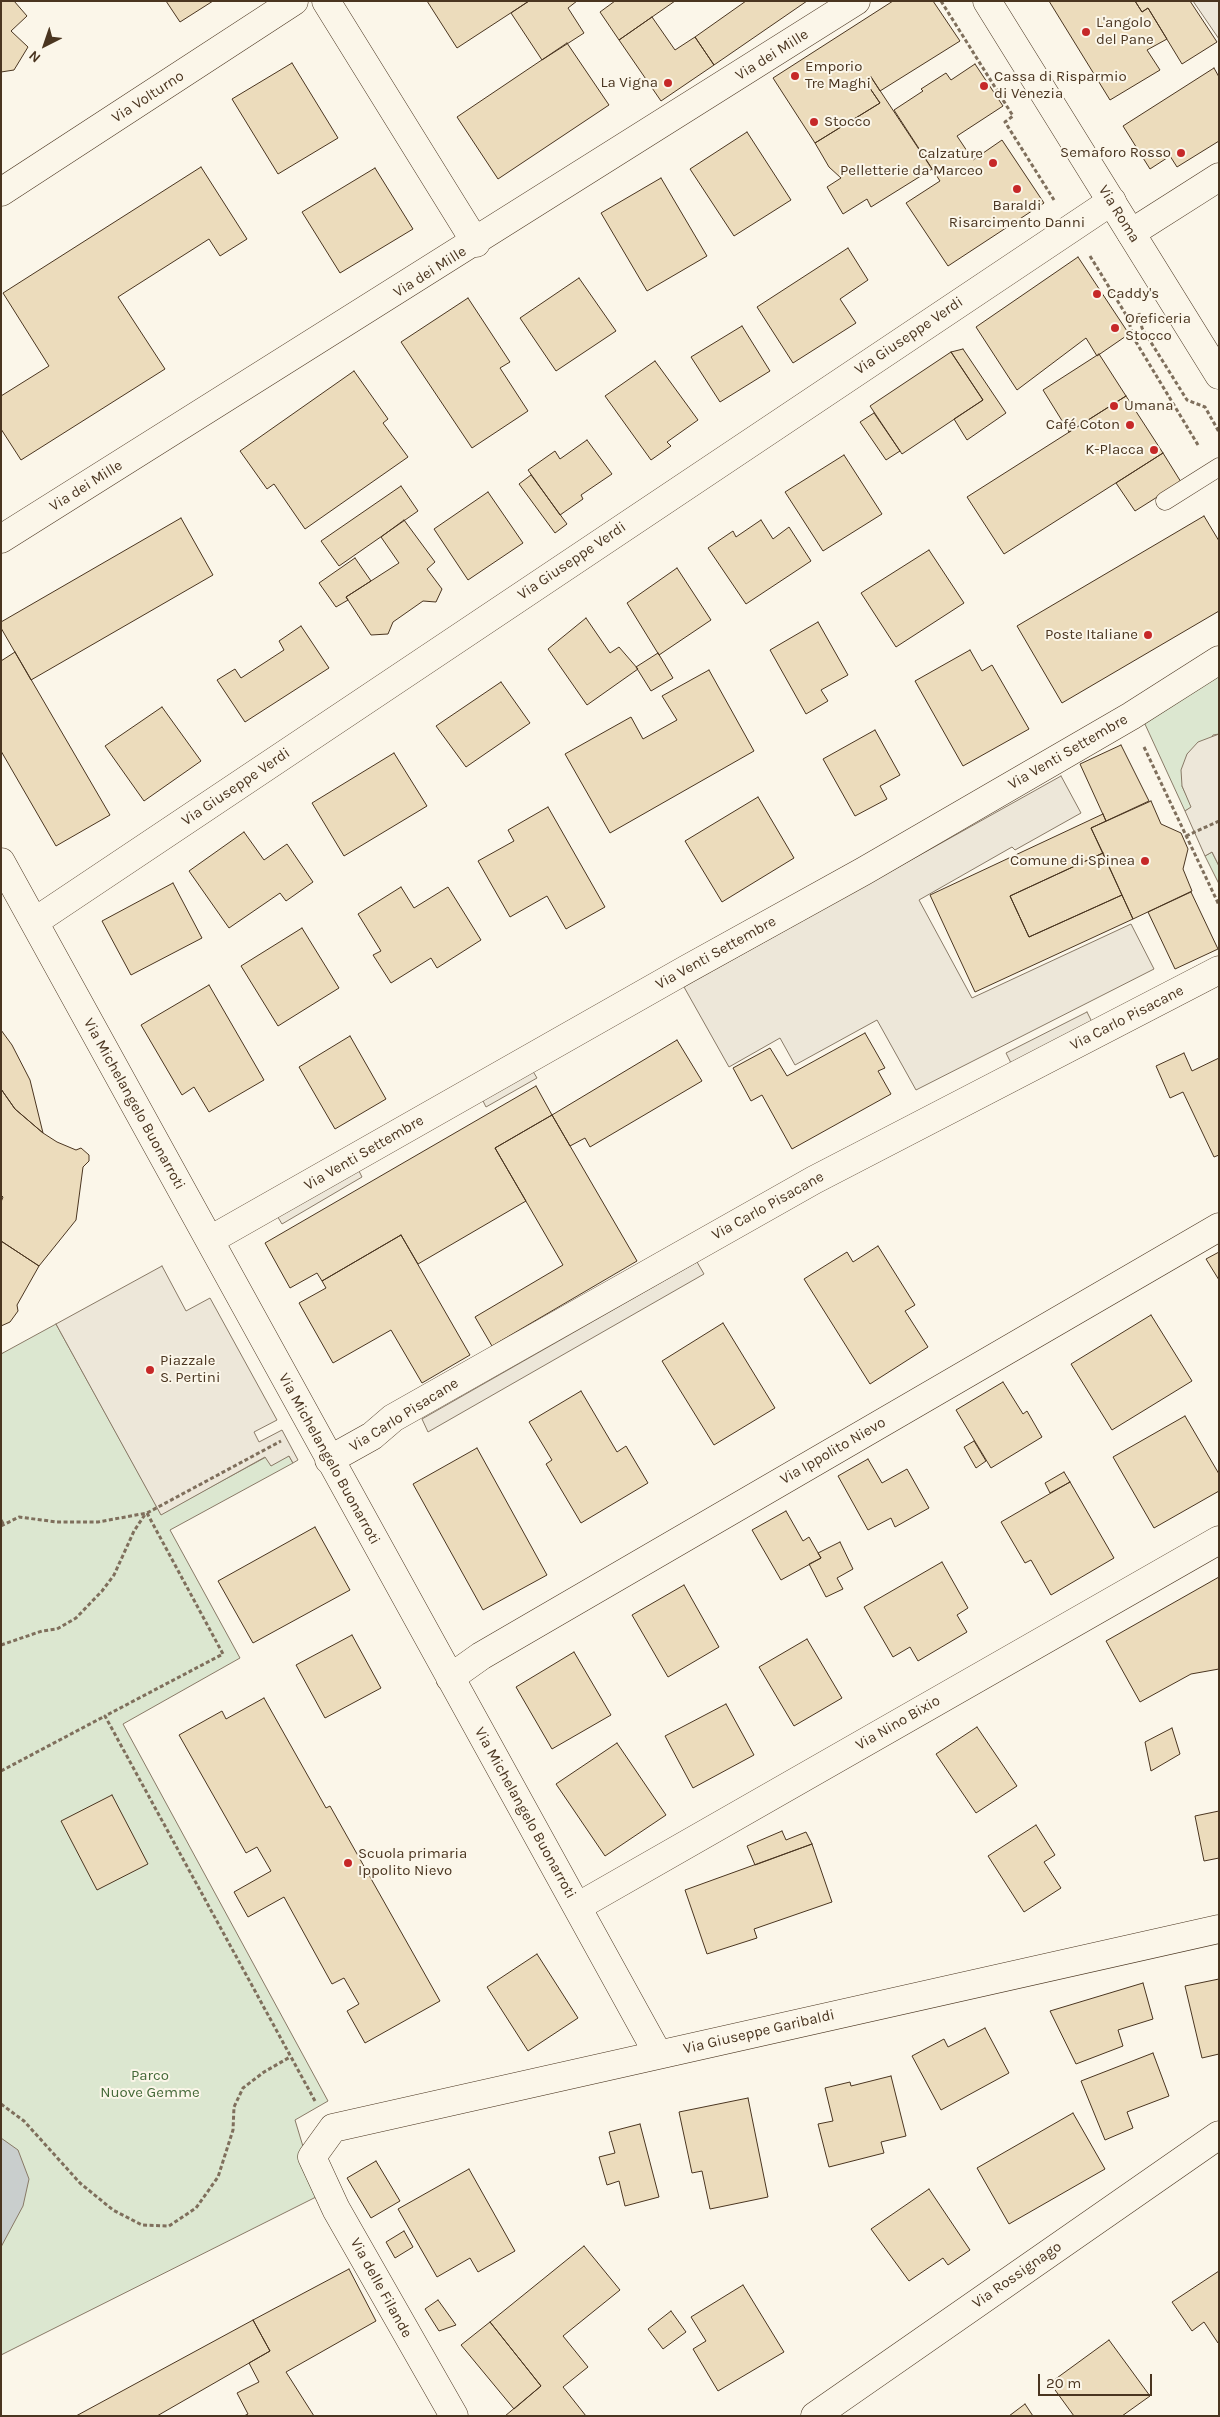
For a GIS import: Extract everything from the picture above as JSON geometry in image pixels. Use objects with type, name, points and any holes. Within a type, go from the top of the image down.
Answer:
[{"type":"street","name":"Via Volturno","points":[[1,192],[294,1]]},
{"type":"street","points":[[326,1],[476,242]]},
{"type":"street","name":"Via dei Mille","points":[[1,539],[476,242],[856,1]]},
{"type":"street","name":"Via Roma","points":[[987,1],[1131,233],[1215,361]]},
{"type":"street","points":[[1131,233],[1219,177]]},
{"type":"street","name":"Via Giuseppe Verdi","points":[[34,922],[1112,201]]},
{"type":"street","name":"Via Venti Settembre","points":[[210,1240],[864,870],[1130,716],[1219,660]]},
{"type":"street","name":"Via Michelangelo Buonarroti","points":[[1,862],[658,2054]]},
{"type":"street","name":"Via Carlo Pisacane","points":[[329,1460],[372,1436],[393,1418],[814,1180],[1219,970]]},
{"type":"street","name":"Via Ippolito Nievo","points":[[450,1678],[489,1651],[1219,1227]]},
{"type":"street","name":"Via Nino Bixio","points":[[577,1907],[1219,1540]]},
{"type":"street","name":"Via Giuseppe Garibaldi","points":[[333,2128],[1219,1929]]},
{"type":"street","name":"Via delle Filande","points":[[333,2128],[312,2157],[336,2209],[454,2416]]},
{"type":"street","name":"Via Rossignago","points":[[815,2416],[1219,2135]]},
{"type":"lane","points":[[1166,501],[1219,467]]},
{"type":"path","points":[[941,1],[1013,116],[1005,122],[1058,205]]},
{"type":"path","points":[[1087,251],[1128,318],[1133,337],[1200,447]]},
{"type":"path","points":[[1142,744],[1219,905]]},
{"type":"path","points":[[1186,836],[1219,821]]},
{"type":"path","points":[[1,1520],[2,1526],[19,1517],[57,1522],[98,1522],[147,1513],[286,1438]]},
{"type":"path","points":[[1,1645],[42,1631],[57,1629],[76,1618],[89,1606],[114,1574],[134,1531],[147,1513]]},
{"type":"path","points":[[1,1771],[223,1654],[147,1513]]},
{"type":"path","points":[[105,1716],[290,2057],[333,2128]]},
{"type":"path","points":[[1,2104],[24,2121],[80,2183],[113,2210],[142,2225],[169,2226],[196,2208],[218,2177],[233,2130],[234,2107],[243,2088],[264,2072],[290,2057]]},
{"type":"green space","points":[[1219,676],[1219,734],[1213,735],[1182,786],[1192,807],[1185,811],[1144,722]]},
{"type":"green space","points":[[1212,852],[1219,866],[1219,884],[1205,856]]},
{"type":"green space","name":"Parco Nuove Gemme","points":[[56,1324],[161,1514],[266,1457],[289,1456],[293,1463],[170,1530],[240,1658],[123,1724],[328,2101],[295,2120],[318,2196],[1,2355],[1,1354]]},
{"type":"shaded area","points":[[1193,1],[1219,1],[1219,39]]},
{"type":"shaded area","points":[[1219,734],[1219,866],[1212,852],[1205,856],[1185,811],[1191,807],[1182,786],[1181,770],[1187,754],[1198,742]]},
{"type":"shaded area","points":[[1061,776],[1081,813],[1015,850],[1012,847],[919,900],[972,998],[1131,924],[1154,969],[916,1090],[877,1020],[795,1065],[780,1038],[729,1067],[684,987]]},
{"type":"shaded area","points":[[1087,1012],[1093,1024],[1012,1065],[1006,1053]]},
{"type":"shaded area","points":[[531,1068],[537,1078],[486,1107],[481,1097]]},
{"type":"shaded area","points":[[357,1167],[362,1177],[282,1224],[276,1214]]},
{"type":"shaded area","points":[[697,1262],[704,1274],[428,1432],[422,1419]]},
{"type":"shaded area","name":"Piazzale S. Pertini","points":[[162,1266],[186,1311],[210,1298],[277,1420],[254,1432],[259,1442],[282,1430],[298,1460],[293,1463],[289,1456],[271,1466],[265,1457],[161,1515],[56,1324]]},
{"type":"shaded area","points":[[1,2138],[18,2150],[29,2179],[23,2206],[1,2247]]},
{"type":"building","points":[[1,1],[14,1],[27,16],[11,31],[28,47],[14,70],[1,72]]},
{"type":"building","points":[[166,1],[213,1],[180,22]]},
{"type":"building","points":[[427,1],[529,1],[457,48]]},
{"type":"building","points":[[529,1],[577,1],[568,8],[584,33],[542,60],[511,13]]},
{"type":"building","points":[[615,1],[675,1],[619,40],[600,12]]},
{"type":"building","points":[[746,1],[807,1],[714,65],[695,37]]},
{"type":"building","points":[[893,1],[933,1],[960,41],[880,91],[871,77],[865,81],[880,103],[815,143],[773,78]]},
{"type":"building","points":[[1049,1],[1135,1],[1142,12],[1148,8],[1167,39],[1147,50],[1160,70],[1110,100]]},
{"type":"building","points":[[1135,1],[1190,1],[1217,42],[1182,64],[1148,8],[1142,12]]},
{"type":"building","points":[[652,17],[675,50],[695,37],[714,65],[661,101],[619,40]]},
{"type":"building","points":[[567,43],[609,105],[498,179],[457,117]]},
{"type":"building","points":[[292,63],[338,138],[278,174],[232,99]]},
{"type":"building","points":[[975,64],[1003,106],[957,136],[973,160],[1002,140],[1044,203],[948,266],[906,203],[940,181],[894,110],[946,73],[951,80]]},
{"type":"building","points":[[1214,68],[1219,77],[1219,141],[1177,167],[1170,156],[1150,169],[1123,126]]},
{"type":"building","points":[[871,77],[932,169],[871,207],[867,199],[843,214],[827,187],[841,178],[829,167],[815,143],[880,103],[865,81]]},
{"type":"building","points":[[747,132],[791,200],[734,236],[690,169]]},
{"type":"building","points":[[201,167],[247,239],[220,256],[209,239],[118,297],[165,369],[21,460],[1,429],[1,396],[49,366],[3,293]]},
{"type":"building","points":[[375,168],[413,229],[340,273],[302,212]]},
{"type":"building","points":[[661,178],[707,256],[647,291],[601,213]]},
{"type":"building","points":[[848,248],[868,280],[840,299],[856,323],[793,363],[757,307]]},
{"type":"building","points":[[1078,257],[1129,334],[1097,356],[1086,338],[1017,390],[976,327]]},
{"type":"building","points":[[579,278],[616,331],[556,371],[520,318]]},
{"type":"building","points":[[468,298],[510,362],[500,368],[528,411],[472,448],[401,342]]},
{"type":"building","points":[[742,326],[770,371],[720,402],[691,357]]},
{"type":"building","points":[[963,349],[1006,413],[967,440],[954,419],[983,400],[951,352]]},
{"type":"building","points":[[951,352],[983,400],[902,454],[870,406]]},
{"type":"building","points":[[1099,354],[1126,396],[1069,432],[1043,390]]},
{"type":"building","points":[[655,361],[698,420],[667,442],[671,446],[651,460],[605,396]]},
{"type":"building","points":[[354,371],[388,419],[383,423],[408,457],[305,529],[274,484],[267,489],[240,451]]},
{"type":"building","points":[[1126,396],[1163,453],[1004,554],[967,497]]},
{"type":"building","points":[[874,413],[900,451],[886,460],[860,422]]},
{"type":"building","points":[[587,440],[612,474],[581,495],[583,499],[560,515],[528,470],[555,451],[560,459]]},
{"type":"building","points":[[1163,453],[1181,482],[1135,511],[1116,483]]},
{"type":"building","points":[[844,455],[882,514],[823,551],[785,492]]},
{"type":"building","points":[[531,475],[567,524],[555,533],[519,484]]},
{"type":"building","points":[[401,486],[418,511],[339,566],[321,541]]},
{"type":"building","points":[[488,492],[523,543],[468,580],[434,529]]},
{"type":"building","points":[[1204,516],[1219,541],[1219,611],[1062,703],[1017,626]]},
{"type":"building","points":[[181,518],[213,575],[31,680],[1,628],[1,622]]},
{"type":"building","points":[[404,520],[435,562],[427,569],[442,589],[436,602],[423,601],[393,622],[388,634],[371,635],[346,597],[399,563],[381,537]]},
{"type":"building","points":[[761,520],[773,539],[789,527],[811,561],[746,604],[708,548],[733,531],[736,537]]},
{"type":"building","points":[[929,550],[964,603],[896,647],[861,593]]},
{"type":"building","points":[[355,558],[371,581],[346,597],[348,600],[336,607],[319,583]]},
{"type":"building","points":[[677,568],[711,620],[659,655],[627,603]]},
{"type":"building","points":[[586,618],[610,653],[619,647],[638,669],[587,705],[548,649]]},
{"type":"building","points":[[818,622],[848,675],[821,690],[828,701],[806,714],[770,650]]},
{"type":"building","points":[[301,626],[329,668],[245,722],[217,680],[235,669],[241,678],[284,650],[279,641]]},
{"type":"building","points":[[970,650],[982,671],[992,665],[1029,729],[963,766],[915,681]]},
{"type":"building","points":[[15,652],[110,815],[56,846],[1,751],[1,661]]},
{"type":"building","points":[[658,653],[673,678],[651,691],[636,667]]},
{"type":"building","points":[[709,670],[754,751],[610,833],[565,754],[631,717],[643,739],[677,720],[662,696]]},
{"type":"building","points":[[501,682],[530,723],[466,767],[436,726]]},
{"type":"building","points":[[162,707],[201,761],[144,801],[105,746]]},
{"type":"building","points":[[875,730],[900,775],[880,786],[887,799],[855,816],[823,759]]},
{"type":"building","points":[[1121,745],[1149,801],[1106,821],[1080,764]]},
{"type":"building","points":[[394,753],[427,806],[344,856],[312,803]]},
{"type":"building","points":[[758,797],[794,858],[722,902],[685,841]]},
{"type":"building","name":"Comune di Spinea","points":[[1151,801],[1161,824],[1181,833],[1188,849],[1183,869],[1192,891],[1133,919],[1091,828]]},
{"type":"building","points":[[548,807],[605,907],[566,929],[547,896],[510,917],[478,861],[514,841],[508,830]]},
{"type":"building","points":[[1103,814],[1106,821],[1091,828],[1103,853],[1010,896],[1029,937],[1122,895],[1133,919],[975,992],[930,895]]},
{"type":"building","points":[[244,832],[264,860],[287,844],[313,882],[286,901],[280,893],[229,928],[189,871]]},
{"type":"building","points":[[1103,853],[1122,895],[1029,937],[1010,896]]},
{"type":"building","points":[[173,883],[202,938],[131,975],[102,921]]},
{"type":"building","points":[[401,887],[414,908],[448,887],[481,940],[437,968],[431,958],[391,983],[373,955],[381,951],[358,914]]},
{"type":"building","points":[[1191,892],[1218,949],[1175,969],[1148,912]]},
{"type":"building","points":[[302,928],[339,988],[278,1026],[241,966]]},
{"type":"building","points":[[209,985],[264,1080],[209,1112],[194,1087],[182,1095],[141,1025]]},
{"type":"building","points":[[1,1030],[12,1045],[30,1080],[43,1133],[15,1109],[1,1089]]},
{"type":"building","points":[[865,1033],[885,1068],[878,1071],[891,1094],[792,1149],[762,1095],[751,1101],[733,1068],[770,1048],[787,1076]]},
{"type":"building","points":[[350,1036],[386,1099],[335,1129],[299,1067]]},
{"type":"building","points":[[677,1040],[702,1081],[590,1147],[585,1138],[570,1146],[552,1115]]},
{"type":"building","points":[[1184,1053],[1192,1071],[1219,1058],[1219,1155],[1214,1157],[1183,1092],[1170,1098],[1156,1066]]},
{"type":"building","points":[[536,1086],[552,1115],[495,1148],[526,1201],[418,1264],[401,1235],[322,1281],[317,1273],[290,1288],[265,1243]]},
{"type":"building","points":[[1,1089],[15,1109],[43,1133],[57,1142],[76,1150],[81,1148],[89,1155],[89,1161],[83,1167],[76,1220],[39,1266],[1,1241],[1,1202],[3,1197],[1,1195]]},
{"type":"building","points":[[552,1115],[637,1261],[492,1346],[475,1317],[563,1265],[495,1148]]},
{"type":"building","points":[[401,1235],[470,1355],[422,1383],[391,1330],[333,1363],[299,1303],[326,1288],[322,1281]]},
{"type":"building","points":[[1,1241],[39,1266],[17,1305],[18,1311],[10,1322],[1,1326]]},
{"type":"building","points":[[878,1246],[915,1305],[905,1311],[928,1347],[870,1384],[804,1279],[847,1252],[853,1262]]},
{"type":"building","points":[[1219,1252],[1219,1280],[1206,1259]]},
{"type":"building","points":[[1151,1315],[1192,1381],[1112,1430],[1071,1364]]},
{"type":"building","points":[[723,1323],[775,1408],[714,1445],[662,1361]]},
{"type":"building","points":[[1003,1382],[1023,1414],[1027,1411],[1042,1437],[991,1468],[956,1410]]},
{"type":"building","points":[[581,1391],[617,1452],[626,1446],[648,1483],[581,1523],[546,1464],[552,1460],[529,1422]]},
{"type":"building","points":[[1185,1416],[1219,1474],[1219,1491],[1154,1528],[1113,1457]]},
{"type":"building","points":[[974,1441],[986,1461],[976,1468],[964,1447]]},
{"type":"building","points":[[477,1448],[547,1575],[483,1610],[413,1484]]},
{"type":"building","points":[[868,1459],[882,1483],[907,1469],[929,1508],[895,1527],[891,1518],[868,1530],[838,1476]]},
{"type":"building","points":[[1064,1472],[1070,1482],[1050,1493],[1045,1483]]},
{"type":"building","points":[[1070,1482],[1114,1558],[1051,1595],[1031,1560],[1025,1563],[1001,1522]]},
{"type":"building","points":[[786,1511],[803,1541],[809,1537],[821,1558],[781,1580],[752,1530]]},
{"type":"building","points":[[315,1527],[350,1590],[253,1643],[218,1581]]},
{"type":"building","points":[[840,1542],[853,1569],[837,1578],[843,1589],[826,1597],[809,1564],[821,1558],[818,1553]]},
{"type":"building","points":[[942,1562],[968,1608],[957,1615],[967,1632],[918,1661],[910,1647],[893,1657],[864,1607]]},
{"type":"building","points":[[1219,1577],[1219,1669],[1191,1674],[1140,1702],[1106,1641]]},
{"type":"building","points":[[684,1585],[719,1647],[668,1677],[632,1615]]},
{"type":"building","points":[[352,1635],[381,1688],[325,1718],[296,1665]]},
{"type":"building","points":[[807,1639],[842,1698],[794,1726],[759,1667]]},
{"type":"building","points":[[574,1652],[611,1715],[552,1749],[516,1687]]},
{"type":"building","points":[[264,1698],[326,1808],[330,1806],[440,2001],[365,2043],[347,2011],[359,2004],[344,1978],[332,1984],[284,1897],[248,1917],[234,1892],[271,1871],[257,1847],[246,1853],[179,1735],[222,1711],[226,1719]]},
{"type":"building","points":[[726,1704],[754,1755],[693,1788],[665,1736]]},
{"type":"building","points":[[977,1727],[1017,1786],[976,1813],[936,1754]]},
{"type":"building","points":[[1172,1728],[1180,1754],[1151,1771],[1145,1742]]},
{"type":"building","points":[[617,1743],[666,1815],[605,1856],[556,1784]]},
{"type":"building","points":[[112,1795],[148,1864],[97,1890],[61,1821]]},
{"type":"building","points":[[1219,1811],[1219,1858],[1204,1861],[1195,1816]]},
{"type":"building","points":[[1036,1825],[1055,1855],[1044,1862],[1061,1888],[1024,1912],[988,1856]]},
{"type":"building","points":[[782,1831],[786,1840],[806,1832],[812,1844],[755,1865],[747,1846]]},
{"type":"building","points":[[812,1844],[832,1902],[754,1929],[757,1938],[707,1954],[685,1890]]},
{"type":"building","points":[[537,1954],[578,2018],[528,2051],[487,1987]]},
{"type":"building","points":[[1219,1979],[1219,2054],[1202,2058],[1185,1986]]},
{"type":"building","points":[[1143,1983],[1153,2019],[1118,2030],[1123,2046],[1076,2064],[1050,2011]]},
{"type":"building","points":[[985,2028],[1009,2073],[941,2110],[912,2056],[944,2039],[948,2047]]},
{"type":"building","points":[[1153,2053],[1169,2096],[1127,2112],[1133,2128],[1105,2140],[1081,2081]]},
{"type":"building","points":[[891,2076],[906,2136],[881,2142],[884,2153],[829,2167],[818,2124],[833,2121],[825,2088],[850,2082],[851,2086]]},
{"type":"building","points":[[748,2098],[768,2197],[710,2209],[702,2171],[692,2173],[679,2112]]},
{"type":"building","points":[[1073,2113],[1105,2169],[1009,2224],[977,2168]]},
{"type":"building","points":[[640,2124],[659,2197],[625,2206],[619,2181],[607,2185],[599,2157],[615,2153],[609,2132]]},
{"type":"building","points":[[376,2161],[400,2201],[371,2218],[347,2178]]},
{"type":"building","points":[[469,2169],[515,2251],[478,2272],[470,2258],[437,2277],[398,2209]]},
{"type":"building","points":[[929,2189],[970,2250],[948,2265],[943,2258],[909,2281],[871,2229]]},
{"type":"building","points":[[404,2231],[413,2247],[395,2258],[386,2242]]},
{"type":"building","points":[[584,2246],[620,2290],[563,2336],[588,2367],[563,2387],[586,2416],[505,2416],[541,2386],[490,2322]]},
{"type":"building","points":[[349,2269],[376,2321],[286,2372],[314,2416],[244,2416],[248,2414],[237,2393],[259,2382],[249,2363],[270,2351],[253,2320]]},
{"type":"building","points":[[1219,2271],[1218,2343],[1204,2322],[1192,2331],[1172,2302]]},
{"type":"building","points":[[743,2285],[784,2352],[718,2391],[693,2349],[706,2341],[691,2317]]},
{"type":"building","points":[[438,2300],[456,2325],[439,2331],[425,2309]]},
{"type":"building","points":[[671,2311],[686,2332],[663,2349],[648,2329]]},
{"type":"building","points":[[253,2320],[270,2351],[157,2416],[76,2416]]},
{"type":"building","points":[[490,2322],[541,2386],[514,2409],[461,2345]]},
{"type":"building","points":[[1109,2340],[1150,2396],[1122,2416],[1074,2416],[1050,2383]]},
{"type":"building","points":[[1025,2404],[1033,2416],[1009,2416]]},
{"type":"place","name":"L'angolo del Pane","points":[[1086,32]]},
{"type":"place","name":"Emporio Tre Maghi","points":[[795,76]]},
{"type":"place","name":"La Vigna","points":[[668,83]]},
{"type":"place","name":"Cassa di Risparmio di Venezia","points":[[984,86]]},
{"type":"place","name":"Stocco","points":[[814,122]]},
{"type":"place","name":"Semaforo Rosso","points":[[1181,153]]},
{"type":"place","name":"Calzature Pelletterie da Marceo","points":[[993,163]]},
{"type":"place","name":"Baraldi Risarcimento Danni","points":[[1017,189]]},
{"type":"place","name":"Caddy's","points":[[1097,294]]},
{"type":"place","name":"Oreficeria Stocco","points":[[1115,328]]},
{"type":"place","name":"Umana","points":[[1114,406]]},
{"type":"place","name":"Café Coton","points":[[1130,425]]},
{"type":"place","name":"K-Placca","points":[[1154,450]]},
{"type":"place","name":"Poste Italiane","points":[[1148,635]]},
{"type":"place","name":"Comune di Spinea","points":[[1145,861]]},
{"type":"place","name":"Piazzale S. Pertini","points":[[150,1370]]},
{"type":"place","name":"Scuola primaria Ippolito Nievo","points":[[348,1863]]}]
